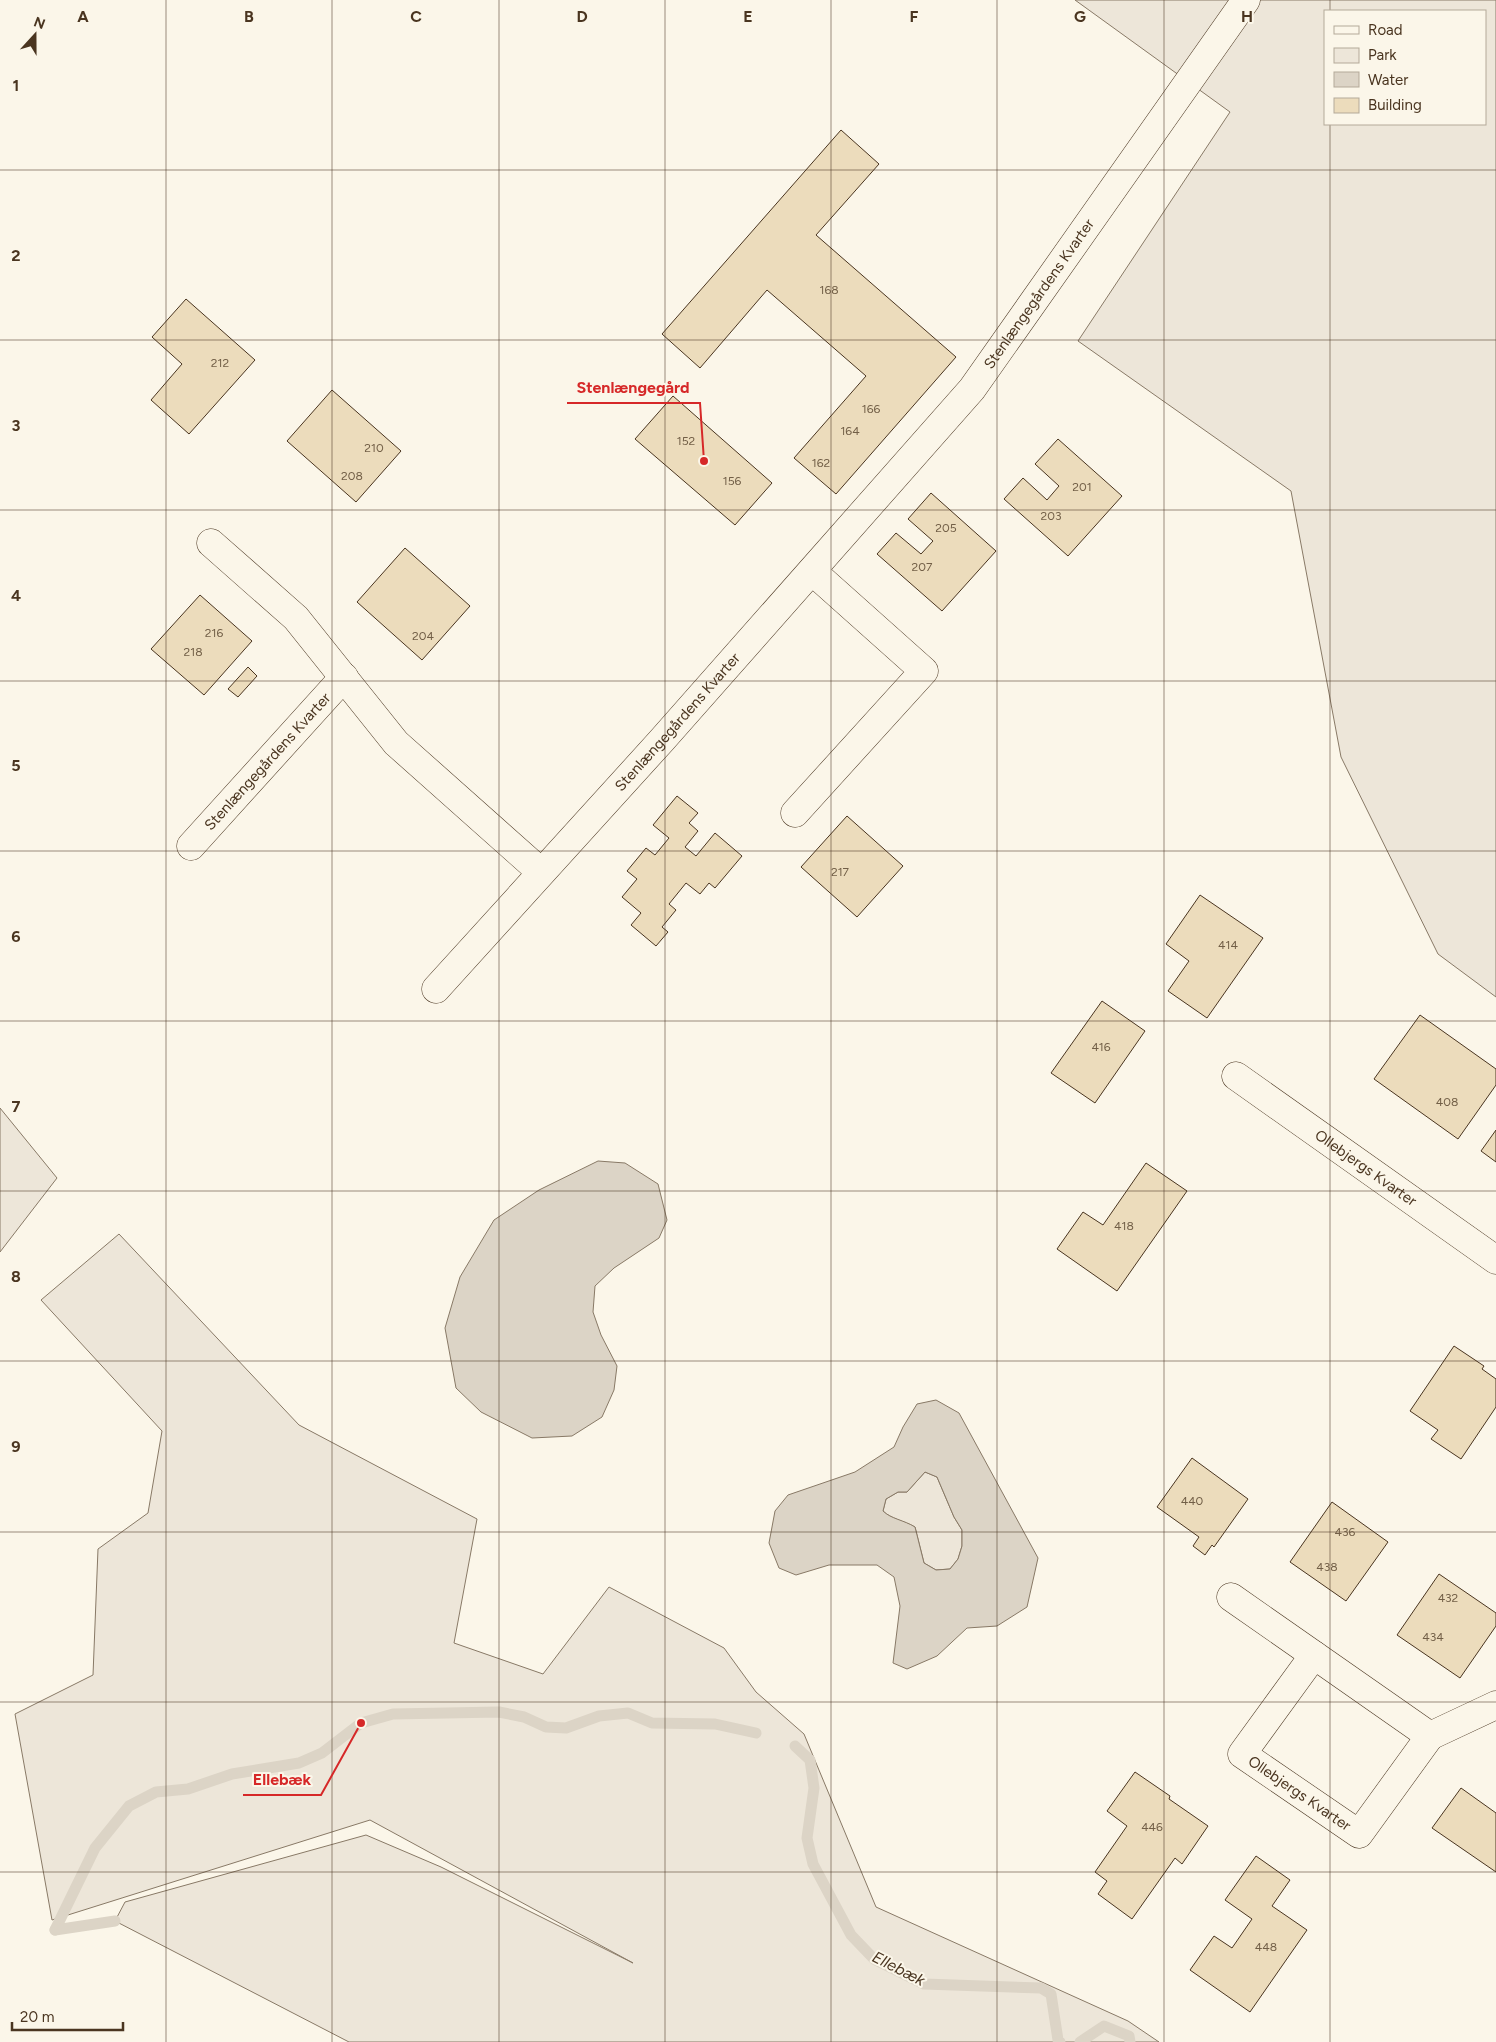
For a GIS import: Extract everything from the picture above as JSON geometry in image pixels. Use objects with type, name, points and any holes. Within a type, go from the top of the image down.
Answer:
[{"type":"street","name":"Stenlængegårdens Kvarter","points":[[436,989],[812,571],[972,389],[1246,0]]},
{"type":"street","name":"Stenlængegårdens Kvarter","points":[[211,543],[296,618],[396,743],[541,872]]},
{"type":"street","points":[[795,813],[924,671],[812,571]]},
{"type":"street","name":"Stenlængegårdens Kvarter","points":[[191,846],[344,677]]},
{"type":"street","name":"Ollebjergs Kvarter","points":[[1236,1076],[1496,1260]]},
{"type":"street","points":[[1231,1597],[1430,1736]]},
{"type":"street","name":"Ollebjergs Kvarter","points":[[1314,1655],[1242,1754],[1359,1834],[1430,1736],[1496,1705]]},
{"type":"green space","points":[[1075,0],[1496,0],[1496,997],[1438,954],[1341,757],[1291,491],[1078,341],[1230,112]]},
{"type":"green space","points":[[0,1108],[57,1178],[0,1252]]},
{"type":"green space","points":[[119,1234],[299,1425],[477,1519],[454,1643],[543,1674],[609,1587],[724,1648],[756,1692],[804,1734],[876,1907],[1128,2021],[1159,2042],[349,2042],[115,1921],[125,1902],[366,1835],[441,1867],[633,1963],[370,1820],[52,1920],[15,1714],[93,1675],[98,1549],[148,1513],[162,1431],[41,1300]]},
{"type":"green space","points":[[925,1472],[937,1477],[954,1517],[962,1530],[962,1546],[958,1559],[950,1569],[936,1570],[924,1563],[915,1527],[883,1511],[886,1499],[898,1492],[907,1492]]},
{"type":"water","points":[[598,1161],[625,1163],[658,1184],[667,1220],[659,1238],[614,1268],[595,1286],[593,1312],[601,1335],[617,1366],[614,1390],[602,1417],[572,1436],[532,1438],[481,1412],[456,1388],[445,1328],[460,1277],[494,1220],[539,1190]]},
{"type":"water","points":[[936,1400],[959,1413],[1038,1558],[1027,1607],[997,1626],[967,1628],[937,1656],[907,1669],[893,1663],[900,1606],[894,1577],[877,1565],[829,1565],[796,1575],[779,1568],[769,1543],[775,1511],[788,1495],[855,1472],[894,1447],[917,1404]],"holes":[[[925,1472],[937,1477],[954,1517],[962,1530],[962,1546],[958,1559],[950,1569],[936,1570],[924,1563],[915,1527],[883,1511],[886,1499],[898,1492],[907,1492]]]},
{"type":"building","points":[[841,130],[879,164],[816,235],[956,357],[836,494],[794,458],[866,376],[767,290],[700,368],[662,334]]},
{"type":"building","points":[[186,299],[255,360],[189,434],[151,400],[182,364],[152,337]]},
{"type":"building","points":[[332,390],[401,451],[356,502],[287,441]]},
{"type":"building","points":[[673,396],[772,483],[735,525],[635,439]]},
{"type":"building","points":[[1058,439],[1122,496],[1068,556],[1004,499],[1023,478],[1047,500],[1059,486],[1035,464]]},
{"type":"building","points":[[931,493],[996,551],[942,611],[877,554],[896,533],[921,554],[933,541],[908,519]]},
{"type":"building","points":[[405,548],[470,606],[422,660],[357,602]]},
{"type":"building","points":[[200,595],[252,641],[204,695],[151,649]]},
{"type":"building","points":[[248,667],[257,676],[238,697],[228,689]]},
{"type":"building","points":[[677,796],[698,813],[689,823],[698,831],[685,847],[696,856],[715,833],[742,856],[715,888],[709,883],[700,894],[686,883],[669,904],[676,910],[662,927],[668,932],[656,946],[631,925],[641,913],[622,897],[637,879],[627,871],[646,848],[655,855],[669,838],[653,825]]},
{"type":"building","points":[[847,816],[903,866],[857,917],[801,867]]},
{"type":"building","points":[[1200,895],[1263,938],[1207,1018],[1168,991],[1189,961],[1166,944]]},
{"type":"building","points":[[1102,1001],[1145,1031],[1095,1103],[1051,1073]]},
{"type":"building","points":[[1420,1015],[1496,1069],[1496,1085],[1458,1139],[1374,1079]]},
{"type":"building","points":[[1496,1130],[1496,1162],[1481,1151]]},
{"type":"building","points":[[1146,1163],[1187,1191],[1117,1291],[1057,1249],[1083,1212],[1103,1225]]},
{"type":"building","points":[[1454,1346],[1484,1366],[1482,1369],[1496,1379],[1496,1407],[1461,1459],[1431,1439],[1438,1430],[1410,1411]]},
{"type":"building","points":[[1192,1458],[1248,1499],[1214,1547],[1212,1545],[1205,1555],[1193,1546],[1199,1537],[1157,1507]]},
{"type":"building","points":[[1332,1502],[1388,1542],[1346,1601],[1290,1562]]},
{"type":"building","points":[[1439,1574],[1496,1613],[1496,1626],[1460,1678],[1397,1635]]},
{"type":"building","points":[[1135,1772],[1170,1796],[1169,1799],[1208,1826],[1182,1864],[1175,1858],[1132,1919],[1098,1894],[1107,1881],[1095,1872],[1127,1826],[1107,1811]]},
{"type":"building","points":[[1461,1788],[1496,1813],[1496,1872],[1432,1828]]},
{"type":"building","points":[[1256,1856],[1290,1880],[1272,1906],[1307,1930],[1250,2012],[1190,1970],[1214,1936],[1232,1948],[1252,1919],[1225,1900]]},
{"type":"waterway","name":"Ellebæk","points":[[55,1930],[95,1848],[129,1806],[156,1792],[188,1789],[232,1774],[299,1763],[322,1753],[361,1723],[393,1714],[499,1712],[524,1717],[546,1727],[566,1728],[599,1716],[628,1713],[652,1723],[715,1724],[756,1733]]},
{"type":"waterway","name":"Ellebæk","points":[[795,1746],[810,1760],[814,1788],[807,1838],[813,1864],[851,1935],[874,1959],[924,1984],[1041,1988],[1051,1994],[1058,2040],[1060,2042]]},
{"type":"waterway","points":[[55,1930],[115,1921]]},
{"type":"waterway","name":"Ellebæk","points":[[1080,2042],[1104,2026],[1129,2036],[1130,2042]]},
{"type":"place","name":"Stenlængegård","points":[[704,461]]},
{"type":"place","name":"Ellebæk","points":[[361,1723]]}]
